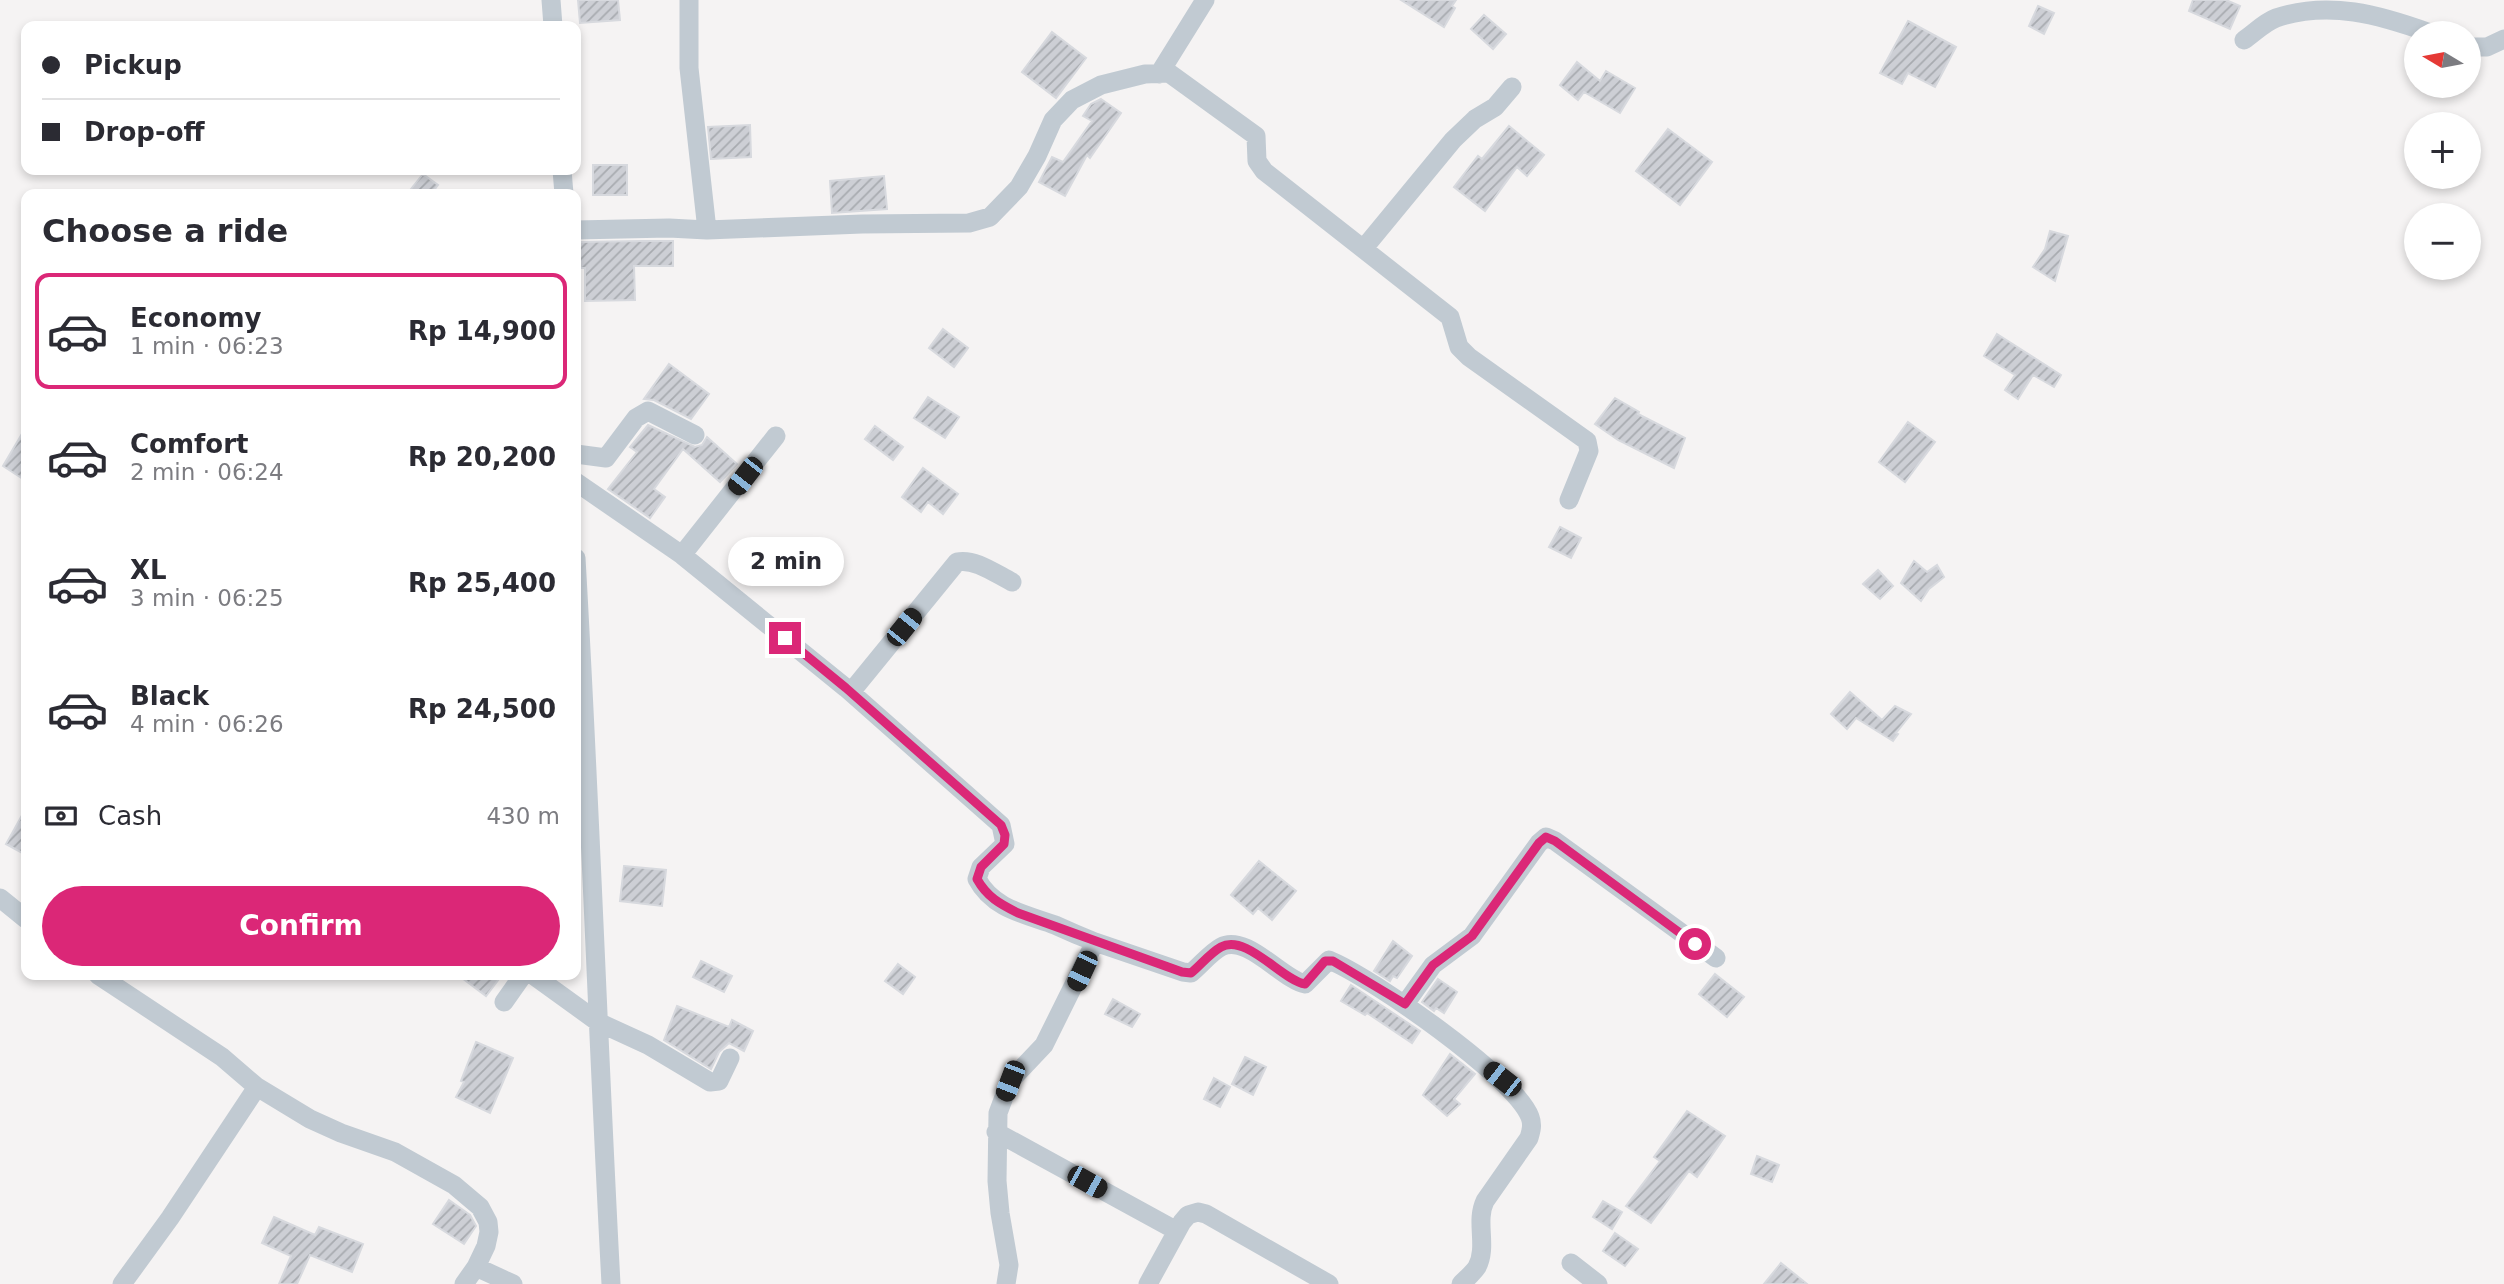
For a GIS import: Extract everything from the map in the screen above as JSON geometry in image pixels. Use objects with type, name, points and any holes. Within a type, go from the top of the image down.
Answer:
[{"type":"street","points":[[551,0],[553,21]]},
{"type":"street","points":[[688,0],[689,68],[707,230]]},
{"type":"street","points":[[1159,74],[1205,0]]},
{"type":"street","points":[[2244,40],[2275,18],[2303,12],[2349,8],[2404,24]]},
{"type":"street","points":[[2482,47],[2504,39]]},
{"type":"street","points":[[581,230],[707,230],[862,223],[968,223],[990,217],[1019,187],[1053,120],[1072,100],[1101,85],[1145,74],[1169,74],[1256,136],[1257,161],[1264,171],[1450,317],[1459,347],[1469,356],[1587,441],[1589,451],[1569,500]]},
{"type":"street","points":[[1364,248],[1453,140],[1475,119],[1495,107],[1512,87]]},
{"type":"street","points":[[581,455],[606,458],[636,418],[648,411],[695,435]]},
{"type":"street","points":[[682,555],[776,436]]},
{"type":"street","points":[[581,485],[682,555],[851,692],[1001,825],[1005,835],[1004,844],[981,867],[977,879],[982,889],[995,901],[1018,913],[1182,972],[1191,973],[1223,945],[1238,945],[1270,962],[1298,983],[1305,984],[1329,960],[1405,1004],[1502,1079],[1529,1114],[1532,1121],[1529,1138],[1482,1208],[1483,1244],[1480,1256],[1476,1268],[1461,1284]]},
{"type":"street","points":[[851,692],[957,562],[973,563],[1012,582]]},
{"type":"street","points":[[581,642],[611,1284]]},
{"type":"street","points":[[1405,1004],[1433,965],[1472,936],[1546,837],[1716,958]]},
{"type":"street","points":[[0,898],[21,915]]},
{"type":"street","points":[[1006,1284],[1009,1265],[1000,1213],[996,1132],[998,1113],[1010,1081],[1044,1045],[1096,942]]},
{"type":"street","points":[[106,980],[222,1057],[257,1087],[321,1124],[396,1152],[420,1165],[480,1207],[488,1222],[489,1232],[476,1267],[464,1284]]},
{"type":"street","points":[[504,1003],[520,980]]},
{"type":"street","points":[[540,980],[598,1022],[648,1045],[710,1082],[719,1081],[730,1058]]},
{"type":"street","points":[[122,1284],[170,1218],[257,1087]]},
{"type":"street","points":[[996,1132],[1177,1231]]},
{"type":"street","points":[[1148,1284],[1188,1215],[1198,1212],[1206,1214],[1329,1284]]},
{"type":"street","points":[[1571,1263],[1598,1284]]},
{"type":"street","points":[[476,1267],[513,1284]]},
{"type":"building","points":[[578,0],[618,0],[620,20],[580,21]]},
{"type":"building","points":[[1401,0],[1456,0],[1452,6],[1455,8],[1444,27]]},
{"type":"building","points":[[2193,0],[2226,0],[2240,6],[2230,29],[2189,11]]},
{"type":"building","points":[[2038,6],[2054,13],[2044,34],[2029,26]]},
{"type":"building","points":[[1484,15],[1506,34],[1493,49],[1471,29]]},
{"type":"building","points":[[1908,21],[1956,47],[1935,87],[1908,73],[1902,84],[1880,73]]},
{"type":"building","points":[[1052,32],[1086,58],[1056,98],[1022,72]]},
{"type":"building","points":[[1577,62],[1600,81],[1606,71],[1635,88],[1620,113],[1584,92],[1578,100],[1560,85]]},
{"type":"building","points":[[1101,99],[1121,113],[1090,158],[1087,155],[1065,196],[1039,182],[1052,157],[1063,162],[1092,121],[1083,116],[1091,104]]},
{"type":"building","points":[[750,125],[751,157],[711,159],[708,127]]},
{"type":"building","points":[[1509,126],[1544,155],[1527,176],[1517,167],[1485,211],[1454,187],[1478,156],[1482,159]]},
{"type":"building","points":[[1668,129],[1712,162],[1680,205],[1636,171]]},
{"type":"building","points":[[593,165],[627,165],[627,195],[593,195]]},
{"type":"building","points":[[422,175],[438,185],[435,189],[411,189]]},
{"type":"building","points":[[884,176],[887,209],[832,213],[830,181]]},
{"type":"building","points":[[2050,231],[2068,236],[2055,281],[2033,267],[2045,249]]},
{"type":"building","points":[[673,241],[673,266],[634,266],[635,300],[585,301],[585,268],[581,268],[581,242]]},
{"type":"building","points":[[943,329],[968,348],[954,367],[929,348]]},
{"type":"building","points":[[1997,334],[2061,375],[2054,387],[2033,375],[2018,399],[2005,390],[2015,375],[1984,356]]},
{"type":"building","points":[[669,364],[709,394],[691,419],[654,400],[644,399]]},
{"type":"building","points":[[928,397],[959,417],[945,438],[914,418]]},
{"type":"building","points":[[1615,398],[1639,412],[1638,414],[1685,438],[1674,468],[1618,440],[1595,424]]},
{"type":"building","points":[[1908,422],[1935,442],[1905,482],[1879,462]]},
{"type":"building","points":[[648,425],[695,447],[702,445],[707,437],[737,464],[720,482],[683,449],[654,489],[665,497],[650,518],[608,489],[637,452],[630,447]]},
{"type":"building","points":[[875,426],[903,447],[893,460],[865,439]]},
{"type":"building","points":[[21,435],[21,478],[3,466]]},
{"type":"building","points":[[923,468],[958,494],[943,514],[928,502],[921,512],[902,497]]},
{"type":"building","points":[[1560,527],[1581,538],[1571,558],[1549,547]]},
{"type":"building","points":[[1914,561],[1927,572],[1937,565],[1944,577],[1929,589],[1921,601],[1901,583]]},
{"type":"building","points":[[1878,570],[1893,586],[1880,599],[1863,584]]},
{"type":"building","points":[[1850,692],[1882,720],[1895,706],[1911,714],[1893,741],[1856,718],[1847,729],[1831,714]]},
{"type":"building","points":[[21,817],[21,852],[6,844]]},
{"type":"building","points":[[1259,861],[1296,891],[1272,920],[1258,908],[1253,914],[1231,895]]},
{"type":"building","points":[[624,866],[666,870],[662,906],[620,901]]},
{"type":"building","points":[[1393,941],[1412,956],[1397,978],[1393,976],[1390,981],[1374,971]]},
{"type":"building","points":[[701,961],[732,976],[724,992],[693,977]]},
{"type":"building","points":[[898,964],[915,977],[903,994],[885,981]]},
{"type":"building","points":[[1715,974],[1744,997],[1727,1017],[1699,994]]},
{"type":"building","points":[[1438,979],[1457,992],[1444,1013],[1436,1008],[1434,1011],[1422,1002]]},
{"type":"building","points":[[465,980],[498,980],[486,996]]},
{"type":"building","points":[[1351,985],[1420,1031],[1412,1043],[1367,1013],[1365,1015],[1341,1001]]},
{"type":"building","points":[[1113,999],[1140,1014],[1132,1027],[1105,1014]]},
{"type":"building","points":[[677,1006],[729,1027],[732,1020],[753,1031],[744,1051],[729,1043],[719,1052],[711,1069],[664,1040]]},
{"type":"building","points":[[476,1042],[513,1058],[490,1113],[456,1097],[464,1082],[461,1081]]},
{"type":"building","points":[[1450,1054],[1475,1074],[1454,1099],[1460,1104],[1447,1116],[1423,1095]]},
{"type":"building","points":[[1245,1057],[1266,1067],[1253,1095],[1232,1084]]},
{"type":"building","points":[[1214,1078],[1230,1087],[1220,1107],[1204,1099]]},
{"type":"building","points":[[1687,1111],[1725,1136],[1697,1177],[1689,1171],[1651,1223],[1626,1206],[1660,1161],[1654,1157]]},
{"type":"building","points":[[1757,1156],[1779,1165],[1772,1182],[1751,1174]]},
{"type":"building","points":[[449,1200],[470,1215],[476,1226],[464,1244],[433,1224]]},
{"type":"building","points":[[1603,1201],[1622,1212],[1612,1229],[1593,1217]]},
{"type":"building","points":[[274,1217],[315,1235],[319,1227],[363,1244],[352,1272],[310,1255],[297,1284],[279,1284],[291,1256],[262,1243]]},
{"type":"building","points":[[1615,1233],[1638,1249],[1625,1266],[1603,1251]]},
{"type":"building","points":[[1781,1263],[1807,1284],[1764,1284]]},
{"type":"route","points":[[785,638],[846,688],[1001,825],[1005,835],[1004,844],[981,867],[977,879],[982,889],[995,901],[1018,913],[1182,972],[1191,973],[1223,945],[1238,945],[1270,962],[1298,983],[1305,984],[1325,961],[1333,961],[1405,1004],[1433,965],[1472,936],[1546,837],[1695,944]]}]
